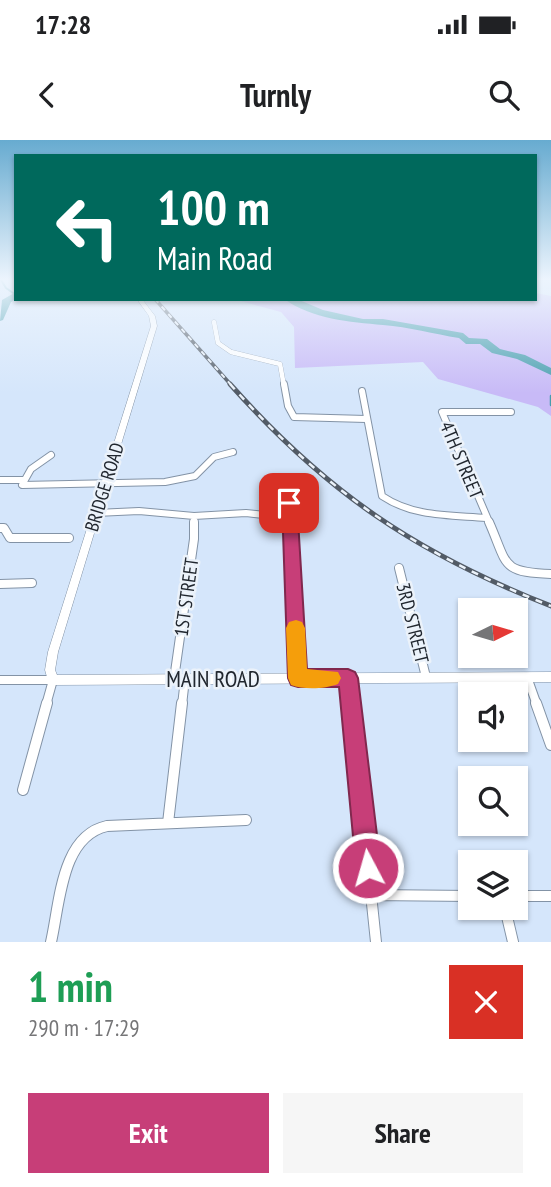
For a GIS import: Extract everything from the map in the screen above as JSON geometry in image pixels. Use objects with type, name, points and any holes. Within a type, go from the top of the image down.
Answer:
[{"type":"street","name":"BRIDGE ROAD","points":[[53,680],[50,670],[53,652],[154,326],[152,317]]},
{"type":"street","points":[[214,321],[218,343],[227,350],[280,364],[288,406],[294,417],[366,419]]},
{"type":"street","points":[[362,391],[378,484],[385,498],[398,506],[417,510],[486,518]]},
{"type":"street","name":"4TH STREET","points":[[511,412],[442,412],[505,561],[513,570],[521,573],[551,574]]},
{"type":"street","points":[[51,455],[32,469],[22,485],[153,484],[198,474],[214,457],[233,452]]},
{"type":"street","points":[[0,480],[24,480]]},
{"type":"street","points":[[287,488],[291,518],[298,678]]},
{"type":"street","points":[[96,513],[139,511],[194,516],[246,513],[291,518]]},
{"type":"street","name":"1ST STREET","points":[[169,823],[194,516]]},
{"type":"street","points":[[0,528],[4,527],[10,538],[69,538]]},
{"type":"street","name":"3RD STREET","points":[[399,568],[426,677]]},
{"type":"street","points":[[0,584],[32,583]]},
{"type":"street","points":[[527,677],[551,746]]},
{"type":"street","name":"MAIN ROAD","points":[[0,680],[551,677]]},
{"type":"street","points":[[348,678],[376,942]]},
{"type":"street","points":[[23,790],[53,680]]},
{"type":"street","points":[[51,942],[70,857],[80,838],[97,828],[246,820]]},
{"type":"street","points":[[371,895],[458,896]]},
{"type":"street","points":[[528,896],[551,896]]},
{"type":"street","points":[[508,920],[513,942]]},
{"type":"shaded area","points":[[286,317],[551,317],[551,416],[538,407],[438,379],[423,362],[295,368],[294,327]]},
{"type":"waterway","points":[[343,317],[463,336],[466,341],[483,341],[496,351],[521,357],[551,372]]},
{"type":"waterway","points":[[551,396],[551,405]]},
{"type":"railway","points":[[171,317],[232,386]]},
{"type":"railway","points":[[230,384],[302,457],[376,516],[458,564],[551,606]]},
{"type":"slow traffic","points":[[296,628],[298,678],[331,678]]},
{"type":"route","points":[[289,503],[298,678],[348,678],[368,868]]}]
